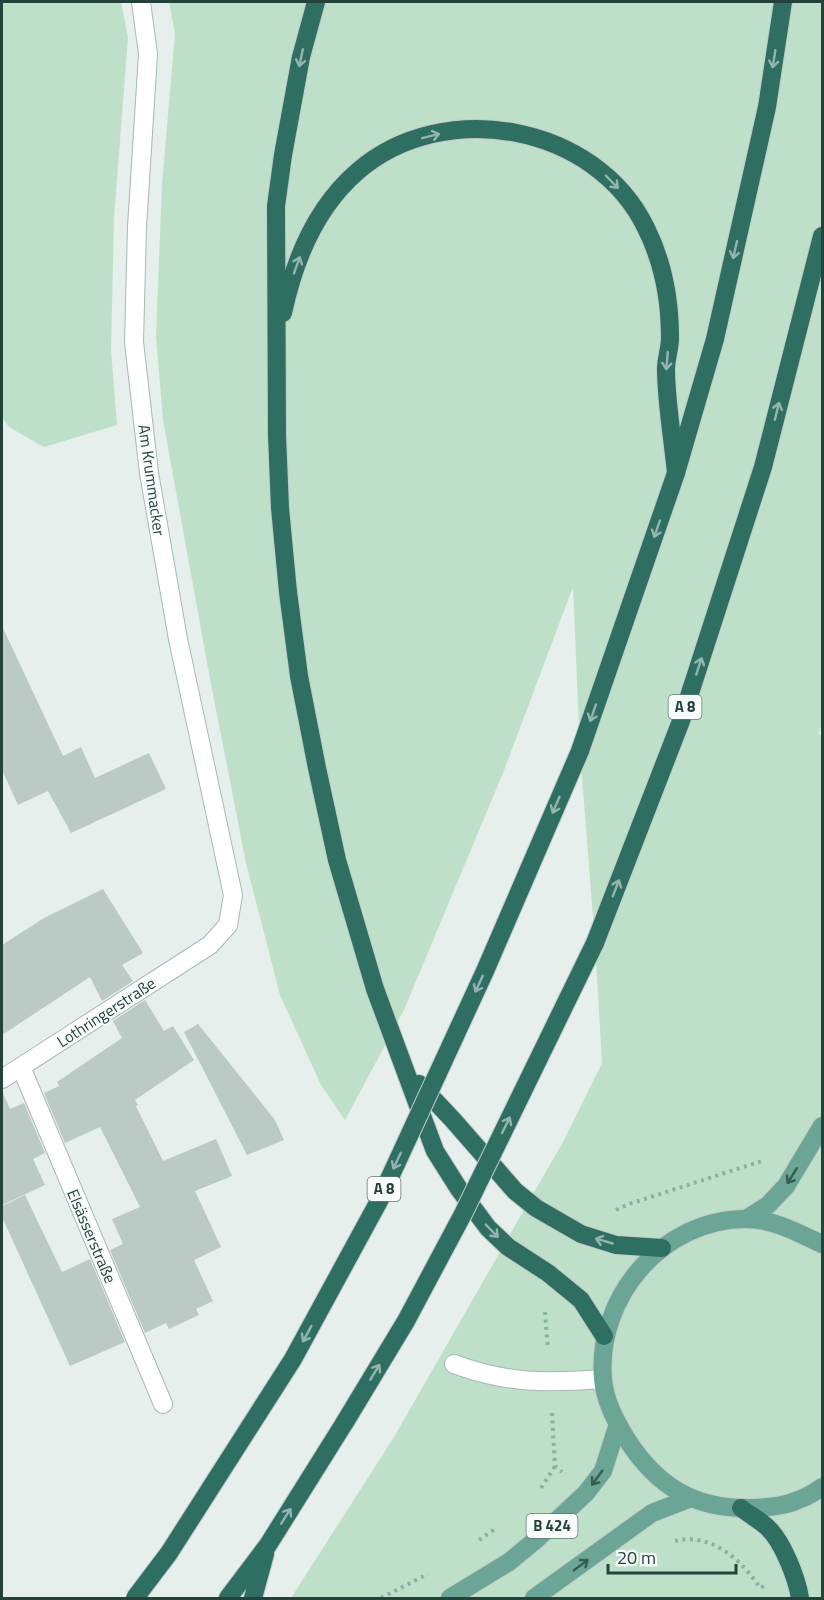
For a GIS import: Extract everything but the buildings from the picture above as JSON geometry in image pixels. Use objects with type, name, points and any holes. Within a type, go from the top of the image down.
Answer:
[{"type":"highway","points":[[316,2],[301,57],[276,206],[276,362],[280,508],[288,592],[299,676],[337,860],[375,989],[435,1151],[488,1228],[508,1247],[558,1280],[582,1300],[604,1336]]},
{"type":"highway","name":"A 8","points":[[135,1599],[169,1553],[293,1359],[379,1201],[485,971],[580,751],[676,473],[715,339],[767,107],[783,2]]},
{"type":"highway","points":[[276,362],[282,315],[299,257],[335,193],[359,170],[406,143],[433,135],[487,128],[518,132],[549,141],[605,174],[628,198],[646,227],[659,258],[665,284],[670,338],[666,369],[676,473]]},
{"type":"highway","name":"A 8","points":[[228,1599],[268,1545],[411,1311],[463,1214],[595,943],[681,721],[760,478],[822,236]]},
{"type":"highway","points":[[406,1070],[515,1191],[558,1222],[588,1236],[616,1245],[662,1248]]},
{"type":"highway","points":[[741,1508],[769,1529],[792,1571],[800,1599]]},
{"type":"highway","points":[[254,1599],[268,1545]]},
{"type":"main road","points":[[746,1219],[768,1205],[786,1186],[822,1126]]},
{"type":"main road","points":[[822,1244],[777,1223],[746,1219],[714,1223],[685,1234],[662,1248],[624,1288],[611,1315],[604,1336],[603,1379],[605,1393],[618,1424],[636,1454],[668,1485],[691,1498],[716,1507],[770,1507],[798,1500],[822,1487]]},
{"type":"main road","name":"B 424","points":[[450,1599],[509,1562],[586,1493],[603,1472],[618,1424]]},
{"type":"main road","name":"B 424","points":[[534,1599],[652,1513],[691,1498]]},
{"type":"street","name":"Am Krummacker","points":[[141,2],[148,54],[137,227],[134,342],[149,473],[180,650],[233,895],[228,925],[210,945]]},
{"type":"street","name":"Lothringerstraße","points":[[2,1079],[210,945]]},
{"type":"street","name":"Elsässerstraße","points":[[21,1067],[163,1404]]},
{"type":"street","points":[[454,1364],[500,1378],[550,1382],[603,1379]]},
{"type":"path","points":[[588,1236],[601,1217],[639,1201],[767,1159],[783,1158],[799,1164]]},
{"type":"path","points":[[536,1494],[543,1487],[555,1466],[545,1309],[548,1293],[558,1280]]},
{"type":"path","points":[[555,1466],[586,1493]]},
{"type":"path","points":[[470,1546],[499,1527]]},
{"type":"path","points":[[674,1541],[685,1538],[707,1542],[731,1554],[748,1570],[760,1588],[792,1571]]},
{"type":"path","points":[[381,1599],[430,1572]]},
{"type":"green space","points":[[2,2],[121,2],[128,37],[114,218],[111,350],[117,425],[44,447],[9,427],[2,417]]},
{"type":"green space","points":[[169,2],[822,2],[822,721],[819,734],[822,736],[822,1598],[291,1598],[394,1437],[564,1140],[602,1063],[580,751],[573,587],[503,773],[404,1010],[345,1120],[321,1085],[280,995],[246,863],[163,420],[156,336],[162,184],[175,34]]}]
